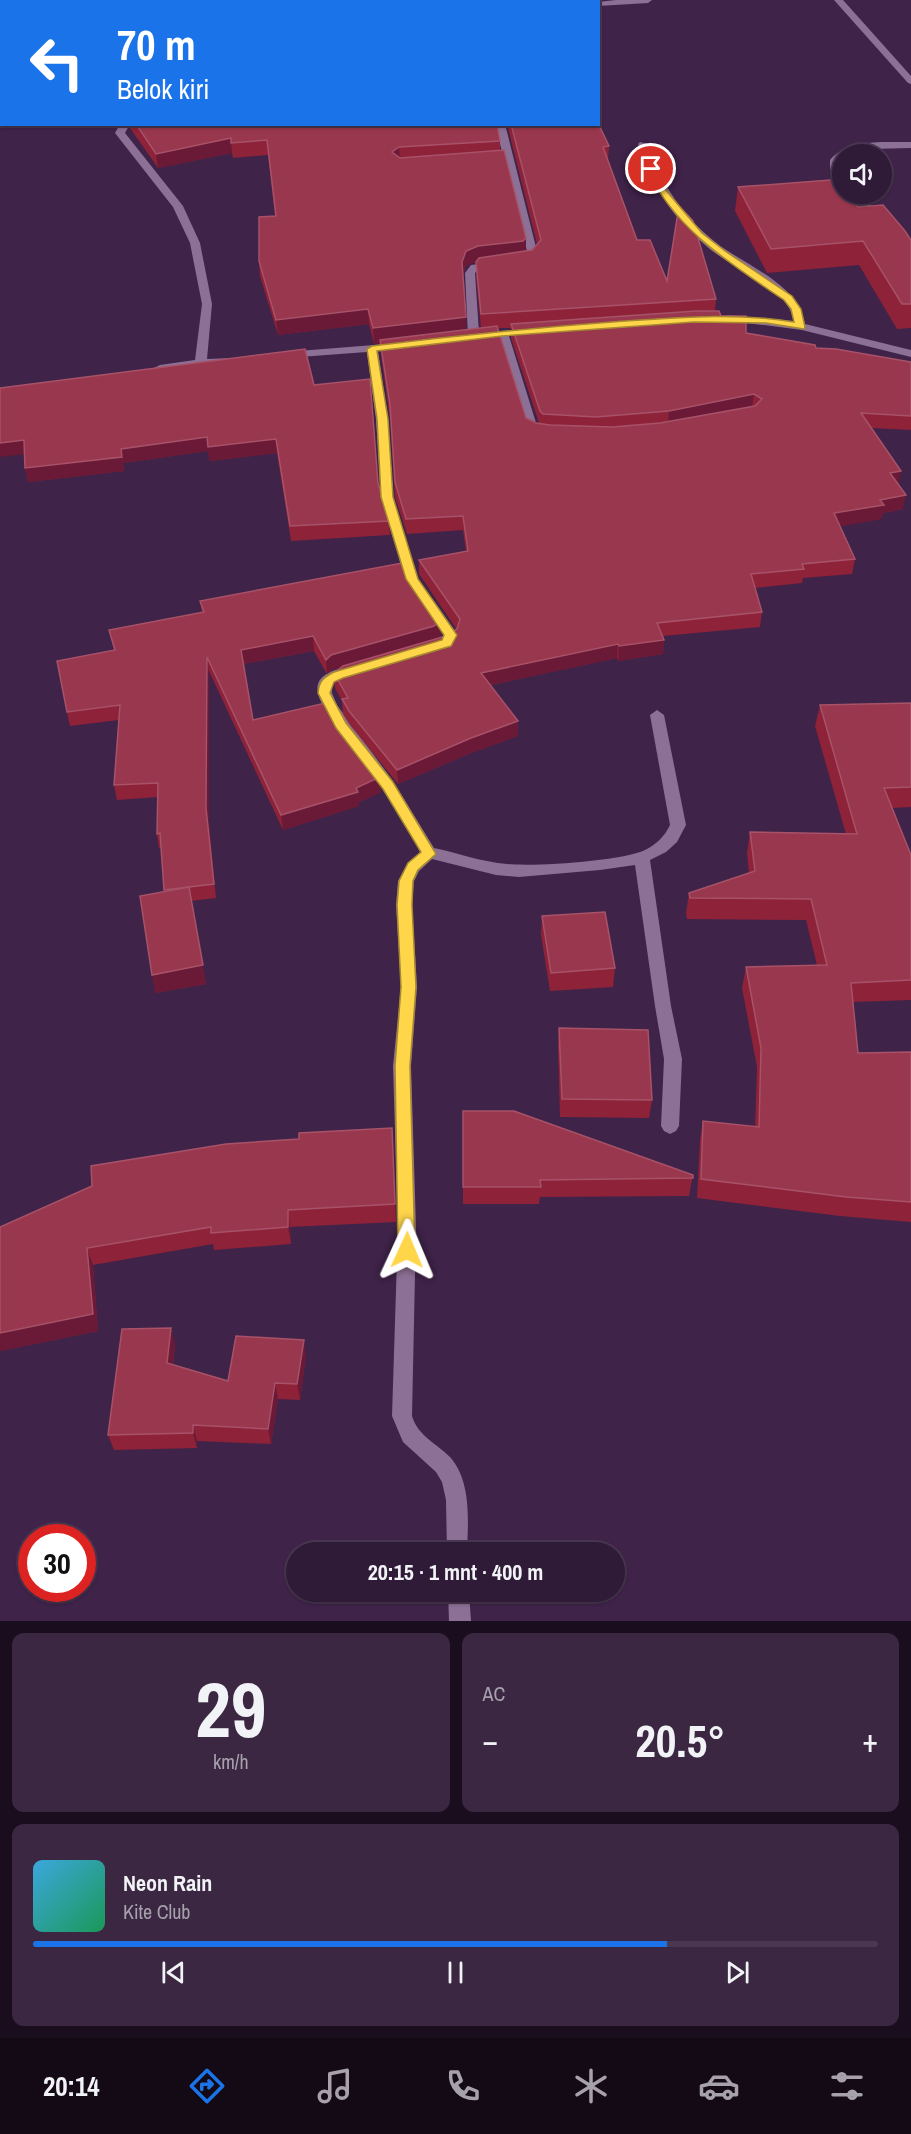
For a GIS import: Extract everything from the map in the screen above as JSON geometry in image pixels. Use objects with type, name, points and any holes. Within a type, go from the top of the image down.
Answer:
[{"type":"street","points":[[600,4],[648,0]]},
{"type":"street","points":[[838,0],[911,81]]},
{"type":"street","points":[[123,126],[120,128],[120,133],[178,206],[195,243],[207,304],[201,362]]},
{"type":"street","points":[[500,126],[504,159],[533,258],[527,261],[478,266],[472,269],[469,277],[468,338],[547,330]]},
{"type":"street","points":[[643,144],[660,189],[680,214],[721,253],[788,298],[796,309],[800,327]]},
{"type":"street","points":[[892,146],[911,145]]},
{"type":"street","points":[[864,204],[883,226]]},
{"type":"street","points":[[712,319],[766,320],[911,354]]},
{"type":"street","points":[[502,333],[532,428],[539,433],[550,433]]},
{"type":"street","points":[[270,357],[406,345]]},
{"type":"street","points":[[372,349],[382,419],[387,497],[412,579],[451,635],[447,643],[429,648]]},
{"type":"street","points":[[142,371],[247,358]]},
{"type":"street","points":[[372,664],[329,679],[324,693],[341,725],[388,785],[429,854],[519,872],[593,865],[642,857],[664,846],[675,837],[678,825],[657,715]]},
{"type":"street","points":[[429,854],[413,867],[406,881],[404,905],[409,987],[402,1066],[407,1227],[402,1416],[410,1437],[441,1462],[454,1482],[457,1542]]},
{"type":"street","points":[[642,857],[663,1006],[673,1059],[670,1126]]},
{"type":"street","points":[[459,1602],[460,1621]]},
{"type":"building","points":[[137,126],[497,126],[500,141],[399,147],[392,152],[400,158],[504,150],[526,238],[523,241],[478,246],[466,251],[462,262],[466,317],[373,328],[368,309],[276,320],[259,261],[259,217],[276,216],[267,140],[231,143],[231,138],[156,154]]},
{"type":"building","points":[[512,126],[599,126],[609,146],[603,147],[637,240],[650,240],[667,281],[679,206],[693,221],[716,299],[481,314],[476,262],[479,258],[532,250],[541,240]]},
{"type":"building","points":[[832,180],[832,204],[857,204],[858,207],[883,205],[911,240],[911,304],[902,304],[863,241],[771,249],[738,187]]},
{"type":"building","points":[[719,311],[721,316],[746,316],[746,333],[815,345],[816,348],[836,349],[911,362],[911,416],[861,413],[901,471],[890,473],[906,495],[880,500],[884,505],[834,513],[855,559],[802,564],[804,569],[751,574],[762,612],[657,623],[664,640],[619,646],[618,644],[481,673],[518,721],[471,738],[397,770],[349,711],[342,699],[348,698],[334,673],[343,666],[446,636],[457,629],[460,619],[419,560],[468,551],[463,516],[406,519],[395,482],[390,405],[380,340],[497,326],[526,418],[536,423],[612,427],[660,423],[755,406],[762,399],[754,394],[669,411],[596,417],[543,414],[540,411],[511,324]]},
{"type":"building","points":[[305,349],[314,385],[370,379],[378,483],[389,521],[290,526],[276,439],[208,447],[207,437],[121,449],[122,457],[25,468],[24,440],[0,443],[0,388]]},
{"type":"building","points":[[402,563],[441,620],[434,626],[331,655],[326,660],[313,636],[241,650],[253,720],[325,703],[380,777],[356,788],[358,792],[281,815],[207,657],[206,808],[214,884],[164,890],[160,833],[157,834],[158,783],[114,785],[120,705],[67,712],[57,661],[115,650],[109,630],[204,612],[200,601]]},
{"type":"building","points":[[911,703],[911,787],[884,788],[911,855],[911,980],[851,983],[858,1053],[911,1052],[911,1202],[846,1197],[701,1179],[703,1121],[759,1127],[761,1048],[746,967],[827,965],[811,899],[690,898],[689,893],[755,871],[750,832],[857,834],[820,705]]},
{"type":"building","points":[[189,887],[203,965],[152,975],[140,896]]},
{"type":"building","points":[[605,912],[615,968],[551,973],[542,916]]},
{"type":"building","points":[[559,1028],[648,1030],[652,1100],[562,1099]]},
{"type":"building","points":[[463,1111],[514,1111],[693,1175],[693,1178],[540,1180],[541,1187],[463,1187]]},
{"type":"building","points":[[392,1128],[395,1204],[288,1210],[288,1227],[211,1233],[211,1227],[87,1248],[93,1314],[0,1333],[0,1227],[92,1186],[91,1166],[226,1144],[299,1139],[299,1133]]},
{"type":"building","points":[[171,1328],[167,1363],[228,1381],[236,1336],[304,1340],[297,1384],[275,1383],[268,1429],[193,1425],[193,1433],[108,1435],[122,1329]]},
{"type":"route","points":[[407,1250],[402,1066],[409,987],[404,905],[406,881],[413,867],[429,854],[388,785],[341,725],[324,693],[329,679],[447,643],[451,635],[412,579],[387,497],[382,419],[372,349],[502,333],[694,319],[766,320],[800,327],[796,309],[788,298],[721,253],[699,235],[660,189],[651,169]]}]
